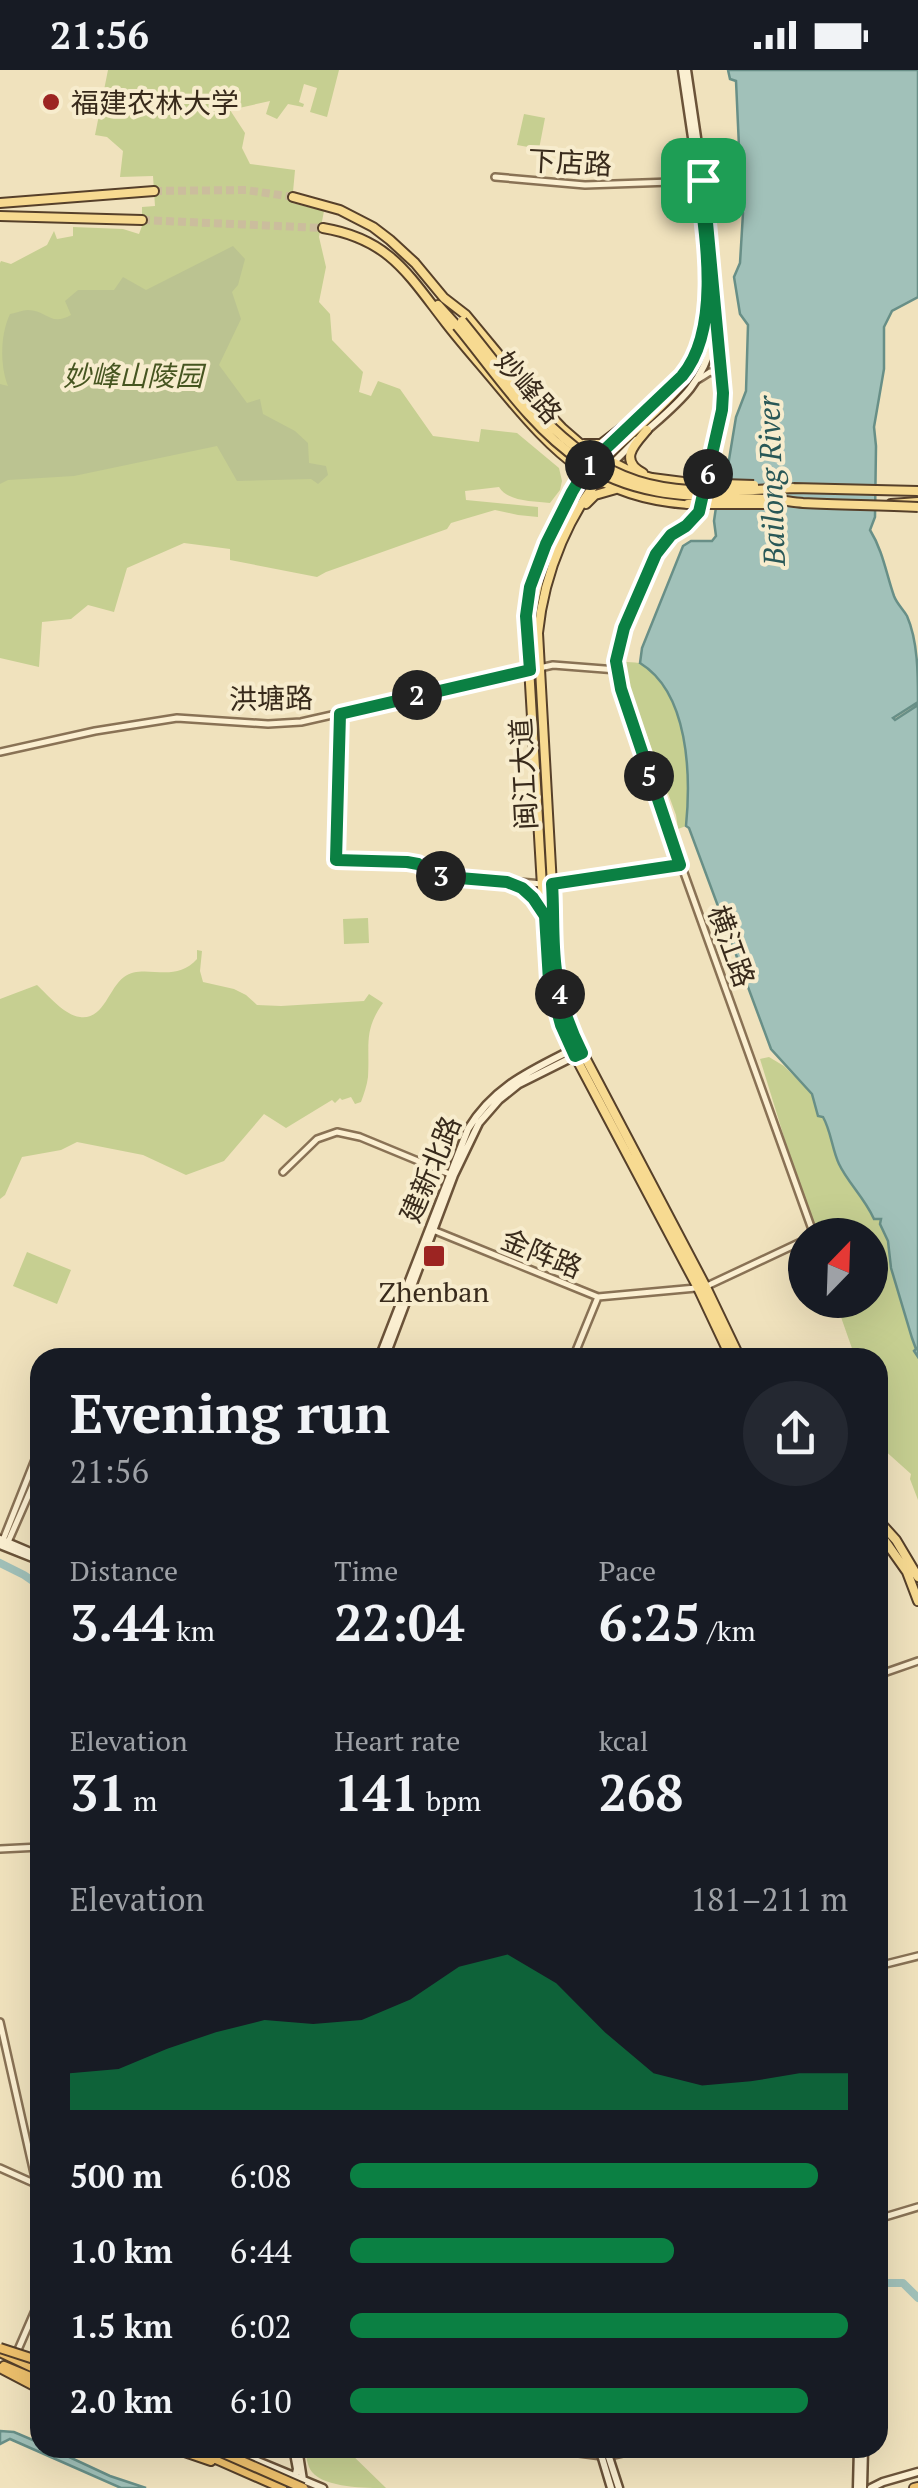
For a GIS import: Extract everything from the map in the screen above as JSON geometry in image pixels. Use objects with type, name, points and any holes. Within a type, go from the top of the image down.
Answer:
[{"type":"highway","points":[[0,2349],[30,2362]]},
{"type":"highway","points":[[0,2365],[30,2379]]},
{"type":"highway","points":[[205,2458],[214,2462]]},
{"type":"highway","points":[[208,2458],[282,2488]]},
{"type":"highway","points":[[236,2458],[300,2484]]},
{"type":"main road","points":[[667,479],[642,473],[632,463],[632,448],[699,379],[712,343],[701,180],[684,70]]},
{"type":"main road","points":[[0,203],[154,191]]},
{"type":"main road","name":"妙峰路","points":[[293,197],[340,210],[373,227],[408,256],[444,298],[466,315],[542,407],[580,444],[643,476],[690,483],[793,488]]},
{"type":"main road","points":[[0,216],[142,220]]},
{"type":"main road","name":"妙峰路","points":[[323,228],[381,250],[415,280],[528,422],[559,454],[584,472],[616,489],[688,504],[800,502]]},
{"type":"main road","points":[[415,280],[460,324],[556,433],[604,467],[640,482],[671,488],[918,491]]},
{"type":"main road","points":[[444,298],[460,324],[551,437],[598,472],[670,495],[918,504]]},
{"type":"main road","points":[[711,312],[722,382]]},
{"type":"main road","points":[[580,444],[602,444],[688,370],[711,312]]},
{"type":"main road","points":[[607,458],[693,371],[706,341],[711,312]]},
{"type":"main road","points":[[607,458],[639,416]]},
{"type":"main road","points":[[528,647],[526,616],[534,572],[584,472],[647,430]]},
{"type":"main road","name":"闽江大道","points":[[577,1051],[556,976],[535,669],[547,578],[607,458]]},
{"type":"main road","points":[[574,520],[592,497],[616,489]]},
{"type":"main road","points":[[528,647],[539,576],[576,504],[540,584],[535,606],[538,633]]},
{"type":"main road","name":"闽江大道","points":[[528,647],[535,669]]},
{"type":"main road","name":"闽江大道","points":[[547,884],[549,981],[561,1025],[735,1348]]},
{"type":"main road","name":"建新北路","points":[[386,1348],[468,1129],[495,1094],[522,1075],[577,1051]]},
{"type":"main road","name":"建新北路","points":[[386,1348],[452,1174]]},
{"type":"main road","name":"闽江大道","points":[[702,1287],[727,1348]]},
{"type":"main road","points":[[888,1531],[918,1577]]},
{"type":"main road","points":[[3,1542],[30,1554]]},
{"type":"main road","points":[[888,1543],[907,1572],[918,1601]]},
{"type":"main road","points":[[0,2349],[30,2362]]},
{"type":"main road","points":[[247,2458],[300,2484],[323,2488]]},
{"type":"main road","points":[[297,2458],[300,2484]]},
{"type":"main road","points":[[606,2458],[615,2488]]},
{"type":"main road","points":[[862,2458],[864,2488],[918,2472]]},
{"type":"main road","points":[[214,2462],[273,2488]]},
{"type":"main road","points":[[291,2488],[300,2484]]},
{"type":"street","name":"下店路","points":[[495,176],[578,185],[701,180]]},
{"type":"street","points":[[617,670],[621,637],[652,560],[667,540],[699,512],[722,410],[722,382],[712,372],[699,379]]},
{"type":"street","name":"洪塘路","points":[[0,752],[171,718],[276,724],[340,714],[553,665],[617,670]]},
{"type":"street","name":"横江路","points":[[617,670],[680,865],[808,1218]]},
{"type":"street","points":[[340,714],[336,860],[407,862],[436,876],[547,884],[680,865]]},
{"type":"street","points":[[507,882],[528,894],[545,916]]},
{"type":"street","points":[[283,1172],[317,1139],[337,1132],[360,1137],[452,1174]]},
{"type":"street","name":"金阵路","points":[[433,1230],[598,1298],[702,1287],[788,1248]]},
{"type":"street","points":[[577,1348],[598,1298]]},
{"type":"street","points":[[3,1542],[30,1473]]},
{"type":"street","points":[[3,1542],[30,1488]]},
{"type":"street","points":[[888,1672],[918,1661]]},
{"type":"street","points":[[0,1849],[30,1848]]},
{"type":"street","points":[[888,1964],[918,1956]]},
{"type":"street","points":[[0,2022],[30,2151]]},
{"type":"street","points":[[0,2168],[30,2181]]},
{"type":"street","points":[[888,2216],[918,2207]]},
{"type":"street","points":[[16,2355],[30,2322]]},
{"type":"green space","points":[[108,70],[339,70],[327,117],[310,112],[317,88],[304,84],[299,102],[303,107],[288,104],[277,119],[266,114],[270,101],[230,110],[245,133],[242,148],[250,164],[295,170],[292,203],[324,211],[319,237],[326,267],[319,302],[330,314],[332,340],[363,372],[359,392],[371,396],[378,381],[400,389],[433,436],[479,442],[481,429],[517,433],[559,468],[560,490],[550,503],[515,498],[499,487],[465,491],[466,500],[538,507],[538,517],[495,510],[451,523],[447,529],[317,577],[230,560],[230,549],[184,543],[127,568],[114,612],[88,605],[71,619],[42,622],[39,667],[0,658],[0,263],[11,264],[47,245],[54,231],[57,239],[73,236],[73,227],[123,229],[139,234],[142,207],[155,206],[153,176],[120,177],[123,151],[107,137],[95,135]]},
{"type":"green space","points":[[524,114],[545,118],[539,149],[517,145]]},
{"type":"green space","name":"妙峰山陵园","points":[[233,246],[245,259],[238,285],[232,292],[241,319],[219,365],[247,403],[260,399],[263,414],[295,431],[308,443],[309,463],[326,466],[328,475],[318,484],[311,479],[237,481],[217,446],[74,476],[8,480],[0,484],[0,384],[8,386],[2,350],[10,314],[28,310],[53,319],[64,318],[71,315],[65,301],[78,290],[114,290],[123,277],[146,290]]},
{"type":"green space","points":[[623,662],[648,667],[669,692],[678,713],[685,739],[690,796],[686,826],[678,829],[625,676]]},
{"type":"green space","points":[[368,918],[369,943],[344,944],[343,919]]},
{"type":"green space","points":[[197,950],[202,951],[203,982],[234,989],[257,1005],[364,1001],[369,994],[383,1003],[370,1030],[368,1077],[361,1102],[355,1104],[351,1097],[335,1103],[332,1100],[286,1128],[264,1114],[224,1161],[186,1175],[143,1155],[77,1142],[61,1150],[22,1157],[0,1199],[0,999],[37,985],[68,1013],[88,1017],[100,1009],[124,977],[141,972],[179,971],[197,959]]},
{"type":"green space","points":[[769,1057],[812,1094],[824,1097],[827,1105],[821,1115],[842,1169],[874,1218],[812,1218],[760,1059]]},
{"type":"green space","points":[[888,1241],[891,1268],[918,1357],[918,1500],[911,1474],[888,1453],[888,1348],[852,1348],[841,1318],[888,1318]]},
{"type":"green space","points":[[27,1252],[71,1270],[57,1304],[13,1286]]},
{"type":"green space","points":[[307,2458],[355,2458],[386,2488],[326,2481],[309,2467]]},
{"type":"water","name":"Bailong River","points":[[728,70],[918,70],[918,297],[892,311],[884,327],[884,369],[874,427],[875,517],[870,530],[894,596],[911,626],[917,670],[918,702],[893,718],[918,705],[918,1357],[891,1268],[888,1218],[873,1218],[843,1171],[812,1094],[771,1049],[686,826],[687,760],[677,714],[669,694],[640,663],[642,648],[683,546],[691,541],[712,541],[716,536],[714,521],[721,473],[727,472],[736,417],[746,391],[748,325],[740,314],[734,277],[740,263],[743,213],[734,204],[733,172],[739,147],[736,81],[730,79]]},
{"type":"water","points":[[0,2431],[30,2439],[30,2448],[10,2439],[0,2444]]},
{"type":"water","points":[[53,2458],[71,2458],[146,2488],[121,2488]]},
{"type":"waterway","points":[[0,1563],[30,1579]]},
{"type":"waterway","points":[[888,2283],[903,2283],[918,2298]]},
{"type":"tunnel","points":[[154,191],[246,190],[293,197]]},
{"type":"tunnel","points":[[142,220],[323,228]]},
{"type":"tunnel","points":[[574,504],[595,471]]},
{"type":"place","name":"福建农林大学","points":[[51,102]]},
{"type":"place","name":"Zhenban","points":[[434,1256]]},
{"type":"route","points":[[703,180],[722,410],[699,512],[671,535],[652,560],[624,628],[616,661],[621,689],[680,865],[552,884],[555,966],[568,1022],[582,1053],[575,1056],[561,1025],[549,981],[545,916],[525,891],[507,882],[436,876],[407,862],[336,860],[340,714],[530,670],[526,616],[530,587],[572,492],[598,456],[682,376],[700,345],[708,306],[698,181],[703,180]]}]
